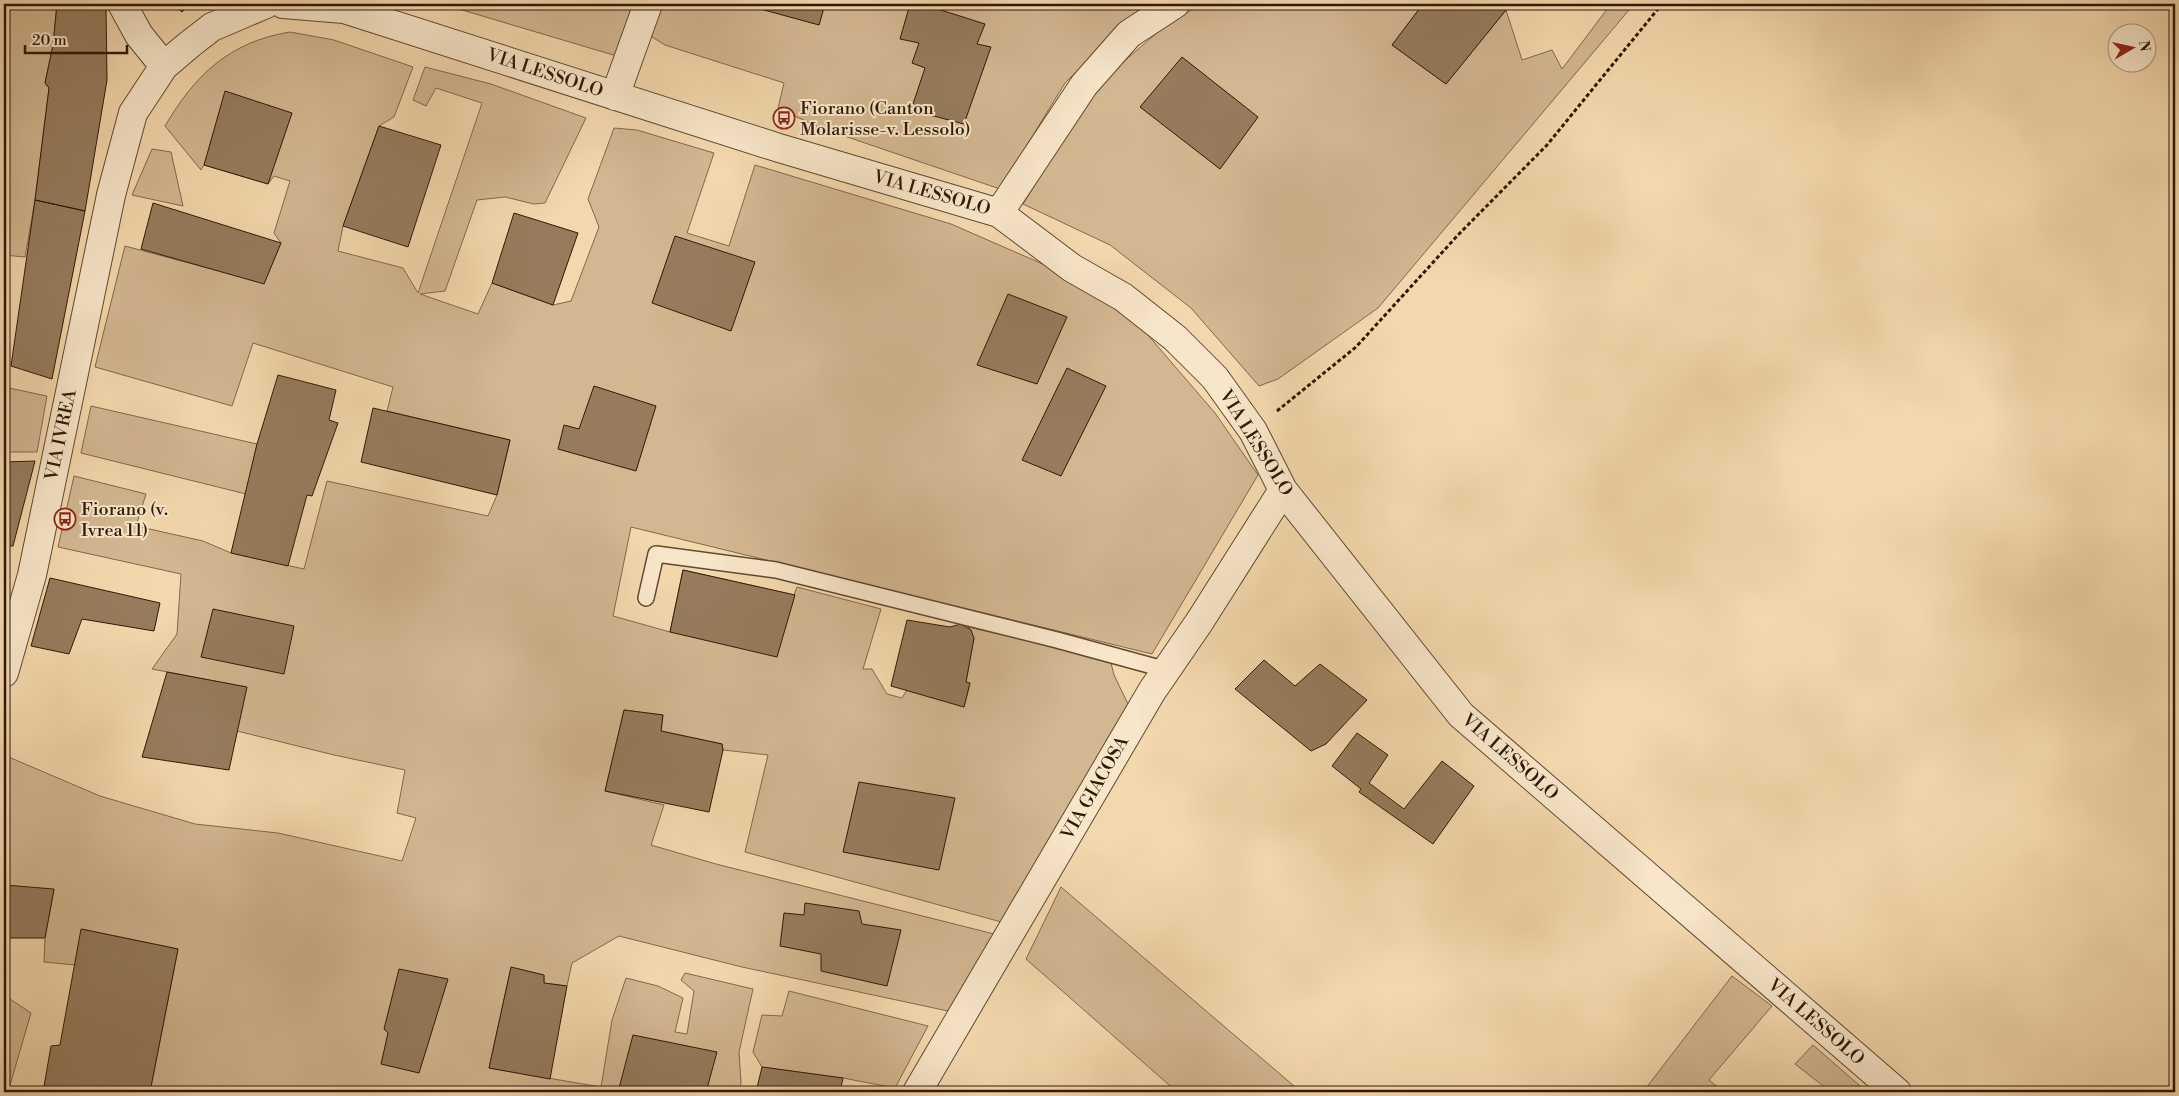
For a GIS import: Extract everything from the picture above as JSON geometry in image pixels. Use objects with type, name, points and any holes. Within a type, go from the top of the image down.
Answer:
[{"type":"street","points":[[122,4],[139,36],[164,66]]},
{"type":"street","name":"VIA IVREA","points":[[4,673],[32,575],[111,195],[133,113],[164,66],[212,28],[266,4]]},
{"type":"street","name":"VIA LESSOLO","points":[[283,4],[344,9],[779,148],[999,213],[1072,268],[1123,297],[1175,338],[1215,378],[1253,431],[1283,490],[1461,715],[1897,1092]]},
{"type":"street","points":[[615,96],[648,4]]},
{"type":"street","points":[[999,213],[1084,85],[1129,34],[1175,4]]},
{"type":"street","name":"VIA GIACOSA","points":[[917,1092],[1152,691],[1283,490]]},
{"type":"lane","points":[[646,598],[656,554],[776,570],[1057,640],[1167,670]]},
{"type":"path","points":[[1253,431],[1356,348],[1458,235],[1547,145],[1662,4]]},
{"type":"shaded area","points":[[4,4],[57,4],[53,45],[45,83],[49,88],[35,200],[25,257],[4,255]]},
{"type":"shaded area","points":[[442,4],[638,4],[620,57]]},
{"type":"shaded area","points":[[658,4],[1152,4],[1115,33],[1065,83],[1000,189],[818,127],[778,108],[784,83],[665,45],[647,34]]},
{"type":"shaded area","points":[[1202,4],[1423,4],[1392,45],[1446,84],[1506,10],[1522,60],[1552,50],[1562,69],[1611,4],[1634,4],[1378,308],[1278,379],[1259,386],[1191,308],[1110,245],[1023,204],[1065,136],[1106,77],[1166,25]]},
{"type":"shaded area","points":[[290,32],[334,40],[413,67],[394,117],[379,126],[343,226],[338,251],[403,268],[418,293],[482,103],[436,88],[426,106],[413,100],[425,67],[491,84],[586,118],[545,203],[534,204],[505,197],[477,200],[445,291],[420,294],[478,314],[492,283],[553,305],[571,301],[599,227],[588,199],[614,128],[637,130],[714,153],[687,233],[729,246],[755,165],[951,224],[1061,272],[1135,320],[1215,413],[1258,475],[1152,654],[631,527],[613,616],[670,632],[683,570],[794,595],[797,587],[881,609],[863,669],[872,669],[887,694],[902,698],[907,690],[964,707],[970,684],[966,682],[974,638],[968,627],[1110,659],[1114,675],[1128,704],[1005,923],[745,852],[768,755],[723,750],[722,744],[661,731],[663,715],[624,710],[605,791],[664,805],[651,845],[716,864],[998,935],[948,1011],[742,967],[619,936],[572,963],[567,986],[544,983],[544,975],[511,968],[489,1068],[601,1087],[612,1020],[626,978],[658,986],[683,998],[675,1032],[687,1034],[694,991],[681,980],[685,973],[753,989],[739,1052],[741,1083],[739,1092],[150,1092],[178,949],[82,929],[75,965],[44,962],[45,938],[54,890],[4,885],[4,755],[100,796],[195,824],[278,833],[402,861],[416,818],[397,813],[405,770],[237,731],[246,687],[152,669],[177,634],[181,574],[58,547],[74,476],[146,494],[136,526],[203,541],[231,553],[304,569],[327,481],[488,516],[497,495],[510,440],[387,411],[393,387],[253,343],[232,406],[95,367],[125,246],[264,283],[281,243],[274,233],[290,181],[274,176],[268,184],[204,165],[201,170],[165,126],[189,91],[216,64],[249,44]]},
{"type":"shaded area","points":[[152,149],[171,152],[183,206],[132,195]]},
{"type":"shaded area","points":[[4,387],[47,396],[37,452],[4,452]]},
{"type":"shaded area","points":[[91,406],[257,444],[246,494],[81,453]]},
{"type":"shaded area","points":[[1061,887],[1301,1092],[1177,1092],[1026,959]]},
{"type":"shaded area","points":[[1732,976],[1772,1006],[1709,1080],[1724,1092],[1643,1092]]},
{"type":"shaded area","points":[[789,991],[928,1026],[895,1088],[843,1078],[762,1067],[753,1052],[762,1015],[782,1016]]},
{"type":"shaded area","points":[[4,995],[31,1013],[8,1092],[4,1092]]},
{"type":"shaded area","points":[[1813,1045],[1867,1092],[1831,1092],[1795,1064]]},
{"type":"building","points":[[57,4],[106,4],[107,80],[85,211],[35,200],[49,88],[45,83],[53,45]]},
{"type":"building","points":[[173,4],[190,4],[182,12]]},
{"type":"building","points":[[742,4],[825,4],[819,25]]},
{"type":"building","points":[[910,4],[922,4],[985,24],[977,44],[991,47],[964,124],[911,110],[925,68],[912,63],[919,43],[900,39]]},
{"type":"building","points":[[1423,4],[1498,4],[1506,10],[1446,84],[1392,45]]},
{"type":"building","points":[[1182,57],[1258,117],[1220,169],[1140,107]]},
{"type":"building","points":[[225,91],[292,113],[268,184],[204,165]]},
{"type":"building","points":[[379,126],[441,145],[408,247],[343,226]]},
{"type":"building","points":[[35,200],[85,211],[52,379],[11,366]]},
{"type":"building","points":[[153,203],[281,243],[264,284],[141,249]]},
{"type":"building","points":[[514,213],[578,233],[553,305],[492,283]]},
{"type":"building","points":[[675,236],[755,262],[731,331],[652,303]]},
{"type":"building","points":[[1008,294],[1067,317],[1037,384],[977,365]]},
{"type":"building","points":[[1067,368],[1106,386],[1061,476],[1022,460]]},
{"type":"building","points":[[278,375],[336,390],[329,420],[338,423],[312,496],[307,495],[288,566],[231,553],[257,444]]},
{"type":"building","points":[[594,386],[656,406],[636,471],[558,449],[564,425],[579,429]]},
{"type":"building","points":[[373,408],[510,440],[497,495],[361,462]]},
{"type":"building","points":[[35,461],[13,546],[4,546],[4,462]]},
{"type":"building","points":[[683,570],[795,595],[777,657],[670,632]]},
{"type":"building","points":[[50,578],[160,603],[154,631],[82,619],[69,654],[31,646]]},
{"type":"building","points":[[213,609],[294,626],[284,674],[201,657]]},
{"type":"building","points":[[907,620],[950,627],[961,624],[971,630],[974,638],[966,682],[970,683],[964,707],[891,686]]},
{"type":"building","points":[[1264,660],[1295,686],[1320,664],[1367,700],[1326,744],[1311,751],[1235,689]]},
{"type":"building","points":[[167,672],[247,687],[229,770],[142,757]]},
{"type":"building","points":[[624,710],[663,715],[661,731],[722,744],[723,750],[709,812],[605,791]]},
{"type":"building","points":[[1357,733],[1388,755],[1369,783],[1404,809],[1442,761],[1474,786],[1433,844],[1359,792],[1361,789],[1332,766]]},
{"type":"building","points":[[859,782],[955,798],[939,870],[843,852]]},
{"type":"building","points":[[4,885],[54,889],[45,938],[7,938],[4,949]]},
{"type":"building","points":[[805,903],[859,911],[862,924],[901,930],[887,986],[821,971],[821,954],[780,946],[784,913],[804,915]]},
{"type":"building","points":[[81,929],[178,949],[150,1092],[43,1092],[51,1046],[60,1045]]},
{"type":"building","points":[[511,967],[544,975],[544,983],[567,986],[550,1079],[489,1068]]},
{"type":"building","points":[[399,969],[448,979],[419,1073],[381,1064],[388,1033],[384,1029]]},
{"type":"building","points":[[633,1035],[717,1052],[706,1092],[618,1092]]},
{"type":"building","points":[[762,1067],[843,1078],[840,1092],[756,1092]]},
{"type":"place","name":"Fiorano (Canton Molarisse-v. Lessolo)","points":[[784,118]]},
{"type":"place","name":"Fiorano (v. Ivrea 11)","points":[[65,519]]}]
